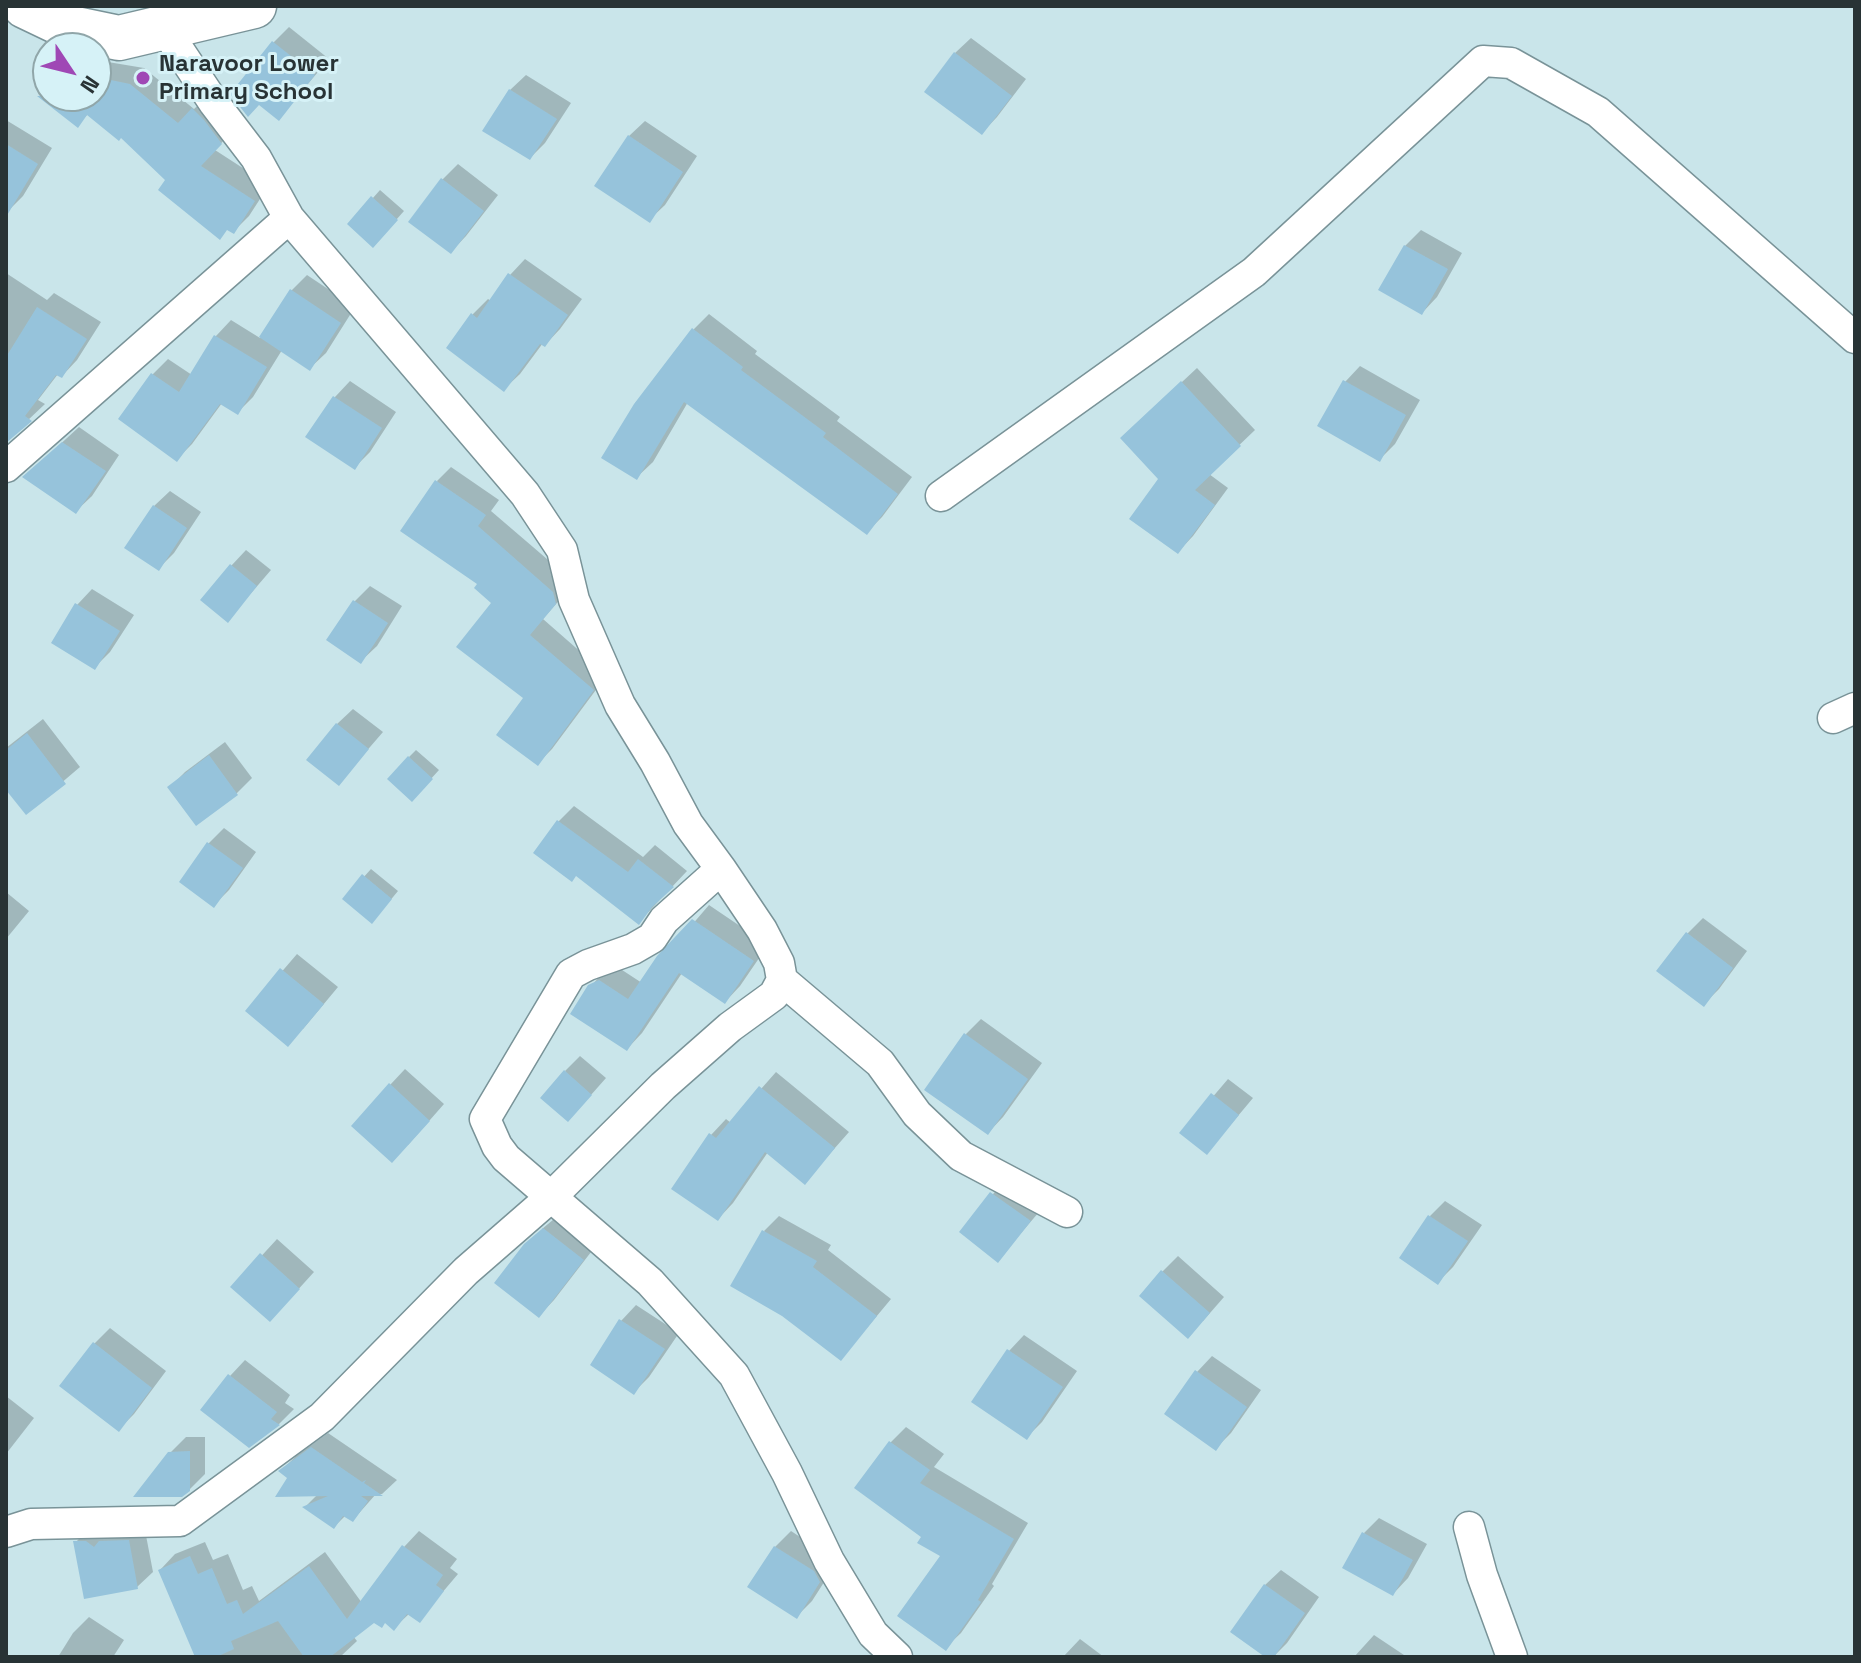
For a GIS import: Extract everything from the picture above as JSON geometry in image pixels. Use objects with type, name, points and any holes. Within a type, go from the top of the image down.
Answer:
[{"type":"main road","points":[[25,6],[71,28],[119,38],[254,6]]},
{"type":"street","points":[[6,1532],[31,1524],[180,1521],[322,1417],[466,1271],[551,1197],[663,1086],[730,1027],[774,995],[782,980],[779,963],[762,930],[688,824],[620,705],[574,600],[562,550],[525,494],[289,218],[256,158],[214,103],[165,29]]},
{"type":"street","points":[[941,496],[1254,272],[1483,61],[1511,63],[1598,112],[1855,338]]},
{"type":"street","points":[[6,467],[289,218]]},
{"type":"street","points":[[721,869],[664,920],[652,938],[571,974],[485,1119],[506,1158],[650,1282],[734,1375],[787,1473],[829,1561],[873,1634],[897,1657]]},
{"type":"street","points":[[782,980],[880,1063],[917,1114],[961,1156],[1067,1212]]},
{"type":"street","points":[[1469,1527],[1482,1575],[1512,1657]]},
{"type":"building","points":[[272,41],[315,75],[279,121],[259,105],[248,117],[230,94]]},
{"type":"building","points":[[954,52],[1012,96],[982,135],[924,92]]},
{"type":"building","points":[[112,80],[130,84],[178,123],[192,108],[222,144],[201,166],[255,201],[234,234],[227,230],[220,240],[158,190],[165,180],[121,138],[119,141],[87,115],[78,128],[58,112],[112,112]]},
{"type":"building","points":[[509,89],[557,119],[530,160],[482,131]]},
{"type":"building","points":[[628,135],[683,172],[650,223],[594,186]]},
{"type":"building","points":[[6,144],[38,164],[6,217]]},
{"type":"building","points":[[441,178],[484,211],[451,254],[408,222]]},
{"type":"building","points":[[371,196],[398,220],[373,248],[347,224]]},
{"type":"building","points":[[1404,245],[1448,269],[1422,315],[1378,290]]},
{"type":"building","points":[[508,273],[568,315],[545,347],[540,344],[504,392],[446,348],[471,313],[477,318]]},
{"type":"building","points":[[290,289],[341,323],[310,371],[259,337]]},
{"type":"building","points":[[37,307],[87,339],[62,378],[56,375],[25,416],[32,421],[6,443],[6,357]]},
{"type":"building","points":[[692,328],[743,367],[741,370],[826,433],[823,437],[898,494],[867,535],[684,402],[637,480],[601,458],[634,404]]},
{"type":"building","points":[[214,335],[267,367],[238,415],[220,404],[177,462],[118,419],[151,373],[179,392]]},
{"type":"building","points":[[1343,380],[1406,415],[1380,462],[1317,426]]},
{"type":"building","points":[[1181,381],[1241,446],[1195,490],[1215,505],[1178,554],[1129,519],[1158,479],[1120,438]]},
{"type":"building","points":[[333,396],[382,428],[355,470],[305,437]]},
{"type":"building","points":[[62,442],[106,471],[76,514],[22,477]]},
{"type":"building","points":[[435,480],[486,515],[478,526],[553,592],[556,604],[530,635],[594,690],[538,766],[496,735],[523,698],[456,647],[491,603],[474,588],[477,584],[400,531]]},
{"type":"building","points":[[153,505],[187,528],[159,571],[124,548]]},
{"type":"building","points":[[230,564],[257,586],[228,623],[200,600]]},
{"type":"building","points":[[353,600],[388,623],[361,664],[326,640]]},
{"type":"building","points":[[75,603],[120,631],[95,670],[51,643]]},
{"type":"building","points":[[336,723],[369,749],[339,786],[306,760]]},
{"type":"building","points":[[27,733],[66,784],[26,815],[6,790],[6,750]]},
{"type":"building","points":[[209,755],[238,795],[196,826],[167,787]]},
{"type":"building","points":[[408,756],[433,779],[412,802],[387,779]]},
{"type":"building","points":[[557,820],[628,872],[638,859],[674,887],[652,907],[639,925],[576,876],[572,882],[533,853]]},
{"type":"building","points":[[207,842],[243,868],[214,908],[179,882]]},
{"type":"building","points":[[362,874],[392,899],[372,924],[342,899]]},
{"type":"building","points":[[692,919],[754,961],[725,1004],[679,973],[627,1051],[570,1014],[588,985],[599,980],[628,999],[657,956]]},
{"type":"building","points":[[1686,932],[1733,968],[1704,1007],[1656,971]]},
{"type":"building","points":[[280,968],[324,1004],[288,1047],[245,1011]]},
{"type":"building","points":[[964,1033],[1028,1079],[988,1135],[924,1090]]},
{"type":"building","points":[[564,1070],[592,1095],[568,1122],[540,1098]]},
{"type":"building","points":[[389,1083],[430,1121],[392,1163],[351,1126]]},
{"type":"building","points":[[759,1086],[835,1148],[805,1185],[765,1152],[718,1221],[671,1189],[709,1133],[716,1138]]},
{"type":"building","points":[[1211,1093],[1239,1115],[1207,1155],[1179,1133]]},
{"type":"building","points":[[990,1192],[1031,1221],[998,1263],[959,1232]]},
{"type":"building","points":[[1428,1215],[1468,1241],[1438,1285],[1399,1258]]},
{"type":"building","points":[[543,1228],[584,1260],[539,1318],[494,1283],[524,1244]]},
{"type":"building","points":[[762,1230],[817,1261],[813,1267],[877,1316],[841,1361],[782,1316],[730,1286]]},
{"type":"building","points":[[260,1253],[300,1289],[270,1322],[230,1287]]},
{"type":"building","points":[[1161,1270],[1210,1313],[1188,1339],[1139,1296]]},
{"type":"building","points":[[619,1319],[665,1349],[634,1395],[590,1365]]},
{"type":"building","points":[[93,1342],[152,1388],[119,1432],[59,1386]]},
{"type":"building","points":[[1007,1349],[1063,1387],[1027,1440],[971,1402]]},
{"type":"building","points":[[1195,1370],[1247,1407],[1216,1451],[1164,1414]]},
{"type":"building","points":[[228,1374],[277,1412],[271,1419],[280,1425],[249,1448],[200,1410]]},
{"type":"building","points":[[889,1441],[930,1470],[920,1483],[1014,1539],[978,1600],[981,1602],[946,1651],[897,1616],[940,1556],[917,1543],[921,1537],[854,1488]]},
{"type":"building","points":[[311,1447],[362,1482],[366,1480],[364,1483],[383,1496],[361,1496],[368,1501],[353,1522],[343,1516],[334,1529],[302,1507],[328,1496],[275,1497],[287,1478],[278,1471]]},
{"type":"building","points":[[190,1451],[190,1491],[182,1497],[133,1497],[168,1452]]},
{"type":"building","points":[[1362,1532],[1413,1560],[1393,1596],[1342,1568]]},
{"type":"building","points":[[129,1540],[138,1589],[84,1599],[73,1541],[86,1541],[94,1547],[99,1541]]},
{"type":"building","points":[[402,1545],[443,1575],[436,1585],[444,1591],[420,1623],[407,1614],[394,1631],[385,1623],[382,1628],[374,1623],[330,1657],[304,1657],[278,1621],[231,1641],[234,1649],[216,1657],[195,1657],[158,1570],[190,1556],[198,1574],[212,1568],[227,1604],[237,1600],[243,1614],[309,1566],[347,1619]]},
{"type":"building","points":[[774,1546],[814,1571],[820,1582],[797,1619],[747,1587]]},
{"type":"building","points":[[1264,1584],[1305,1613],[1274,1657],[1265,1657],[1230,1632]]},
{"type":"place","name":"Naravoor Lower Primary School","points":[[143,78]]}]
